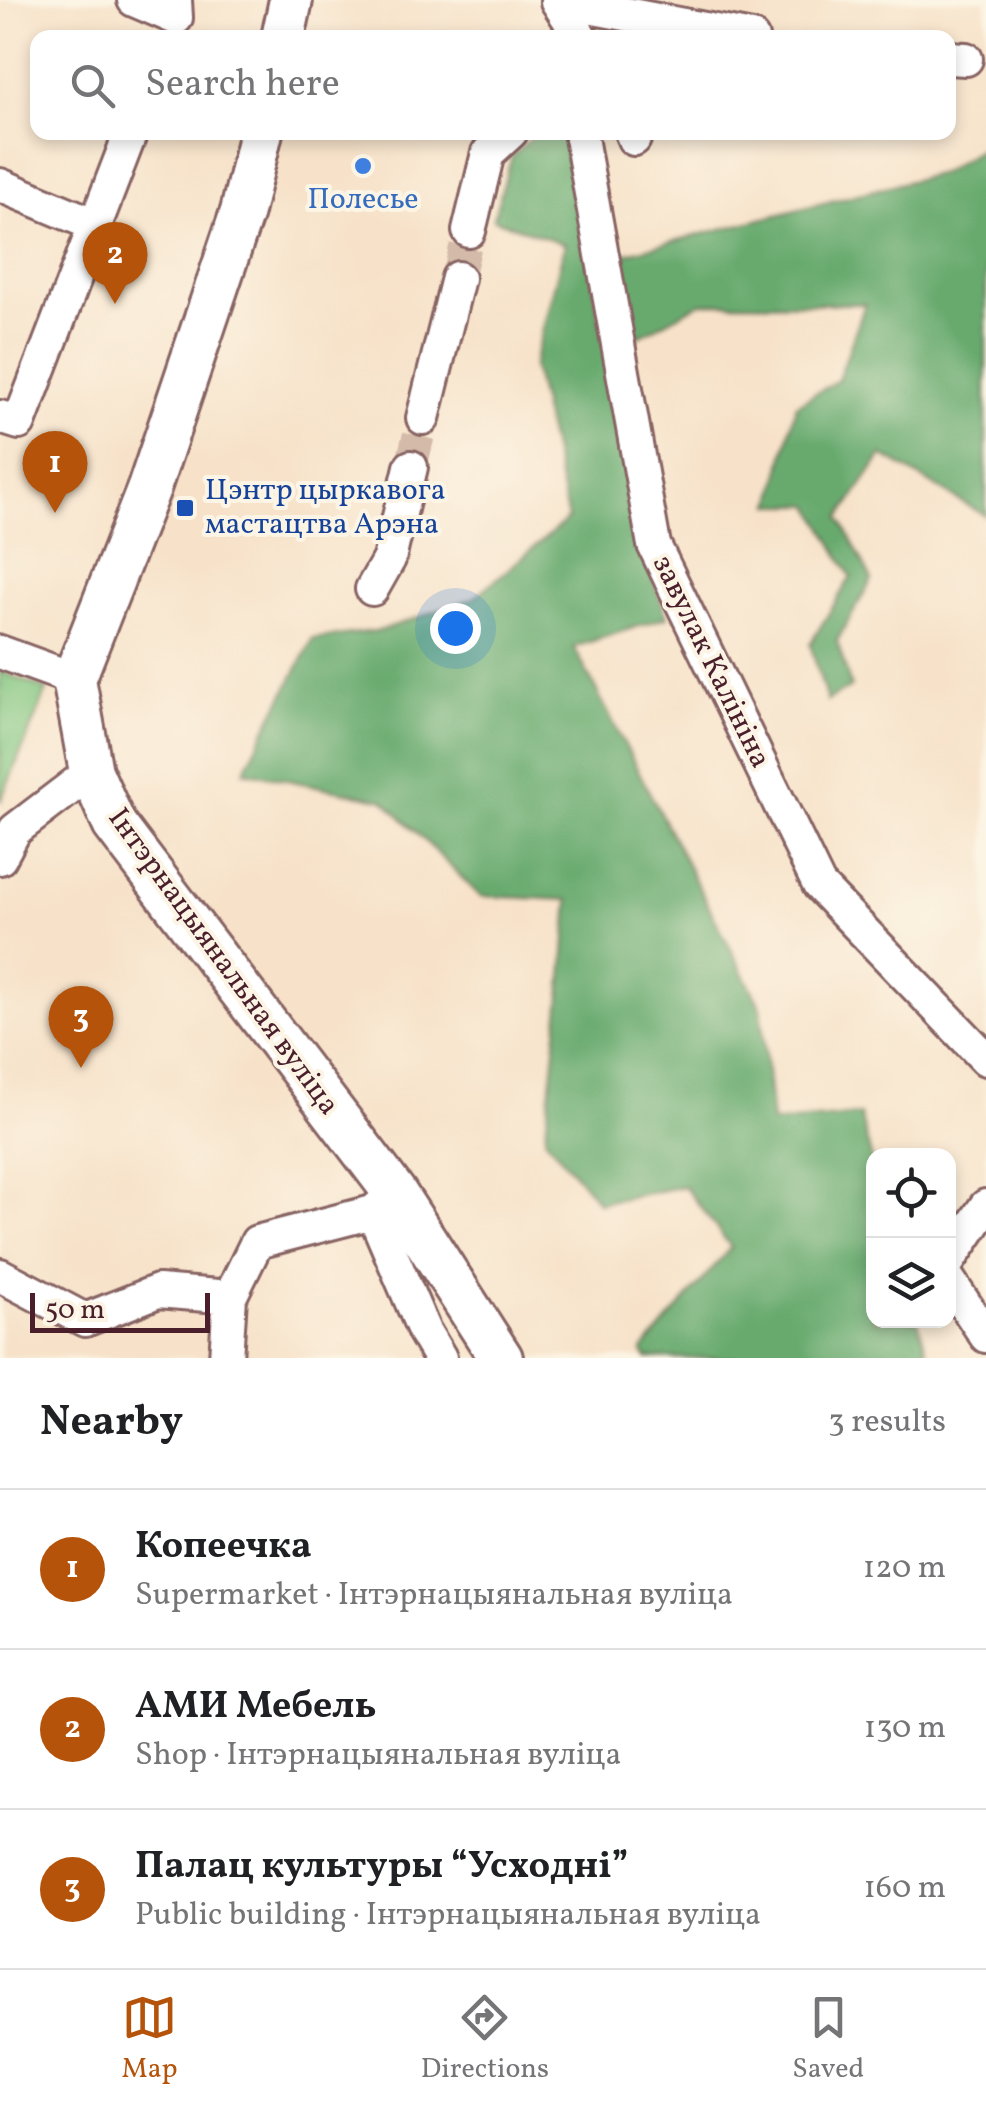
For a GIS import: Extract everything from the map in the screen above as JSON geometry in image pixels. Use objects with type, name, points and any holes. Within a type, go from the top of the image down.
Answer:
[{"type":"main road","points":[[284,30],[291,0]]},
{"type":"main road","points":[[74,679],[150,488],[242,212],[258,140]]},
{"type":"main road","name":"Інтэрнацыянальная вуліца","points":[[74,679],[91,772],[114,824],[384,1203],[501,1358]]},
{"type":"street","points":[[134,0],[173,19]]},
{"type":"street","points":[[550,30],[556,1]]},
{"type":"street","points":[[556,1],[561,30]]},
{"type":"street","points":[[556,1],[576,30]]},
{"type":"street","points":[[556,1],[710,30]]},
{"type":"street","points":[[0,416],[19,423],[128,140]]},
{"type":"street","points":[[469,231],[488,153],[503,140]]},
{"type":"street","name":"завулак Калініна","points":[[581,140],[654,545],[819,885],[986,1060]]},
{"type":"street","points":[[0,185],[95,225]]},
{"type":"street","points":[[423,418],[458,278]]},
{"type":"street","points":[[372,588],[389,559],[411,467]]},
{"type":"street","points":[[0,652],[74,679]]},
{"type":"street","points":[[0,858],[15,830],[91,772]]},
{"type":"street","points":[[226,1358],[230,1298],[257,1242],[384,1203],[424,1331],[440,1358]]},
{"type":"street","points":[[956,1250],[986,1206]]},
{"type":"street","points":[[0,1275],[85,1320],[158,1291],[230,1298]]},
{"type":"street","points":[[956,1291],[986,1336]]},
{"type":"green space","points":[[529,140],[567,140],[640,543],[667,617],[574,647],[761,1007],[772,1123],[860,1115],[869,1148],[866,1328],[920,1328],[929,1358],[647,1358],[642,1351],[731,1247],[684,1186],[599,1203],[545,1138],[569,900],[480,896],[384,800],[244,771],[313,639],[382,630],[474,598],[568,519],[533,367],[565,244],[493,219],[512,156]]},
{"type":"green space","points":[[986,146],[986,516],[882,455],[840,518],[872,580],[837,641],[851,687],[827,701],[810,644],[851,577],[811,505],[772,505],[796,405],[838,380],[865,304],[701,303],[634,339],[624,254],[941,173]]},
{"type":"green space","points":[[0,671],[47,690],[0,802]]},
{"type":"tunnel","points":[[458,278],[469,231]]},
{"type":"tunnel","points":[[411,467],[423,418]]},
{"type":"place","name":"Полесье","points":[[363,166]]},
{"type":"place","name":"АМИ Мебель","points":[[115,304]]},
{"type":"place","name":"Цэнтр цыркавога мастацтва Арэна","points":[[185,508]]},
{"type":"place","name":"Копеечка","points":[[55,513]]},
{"type":"place","name":"Палац культуры “Усходні”","points":[[81,1068]]}]
